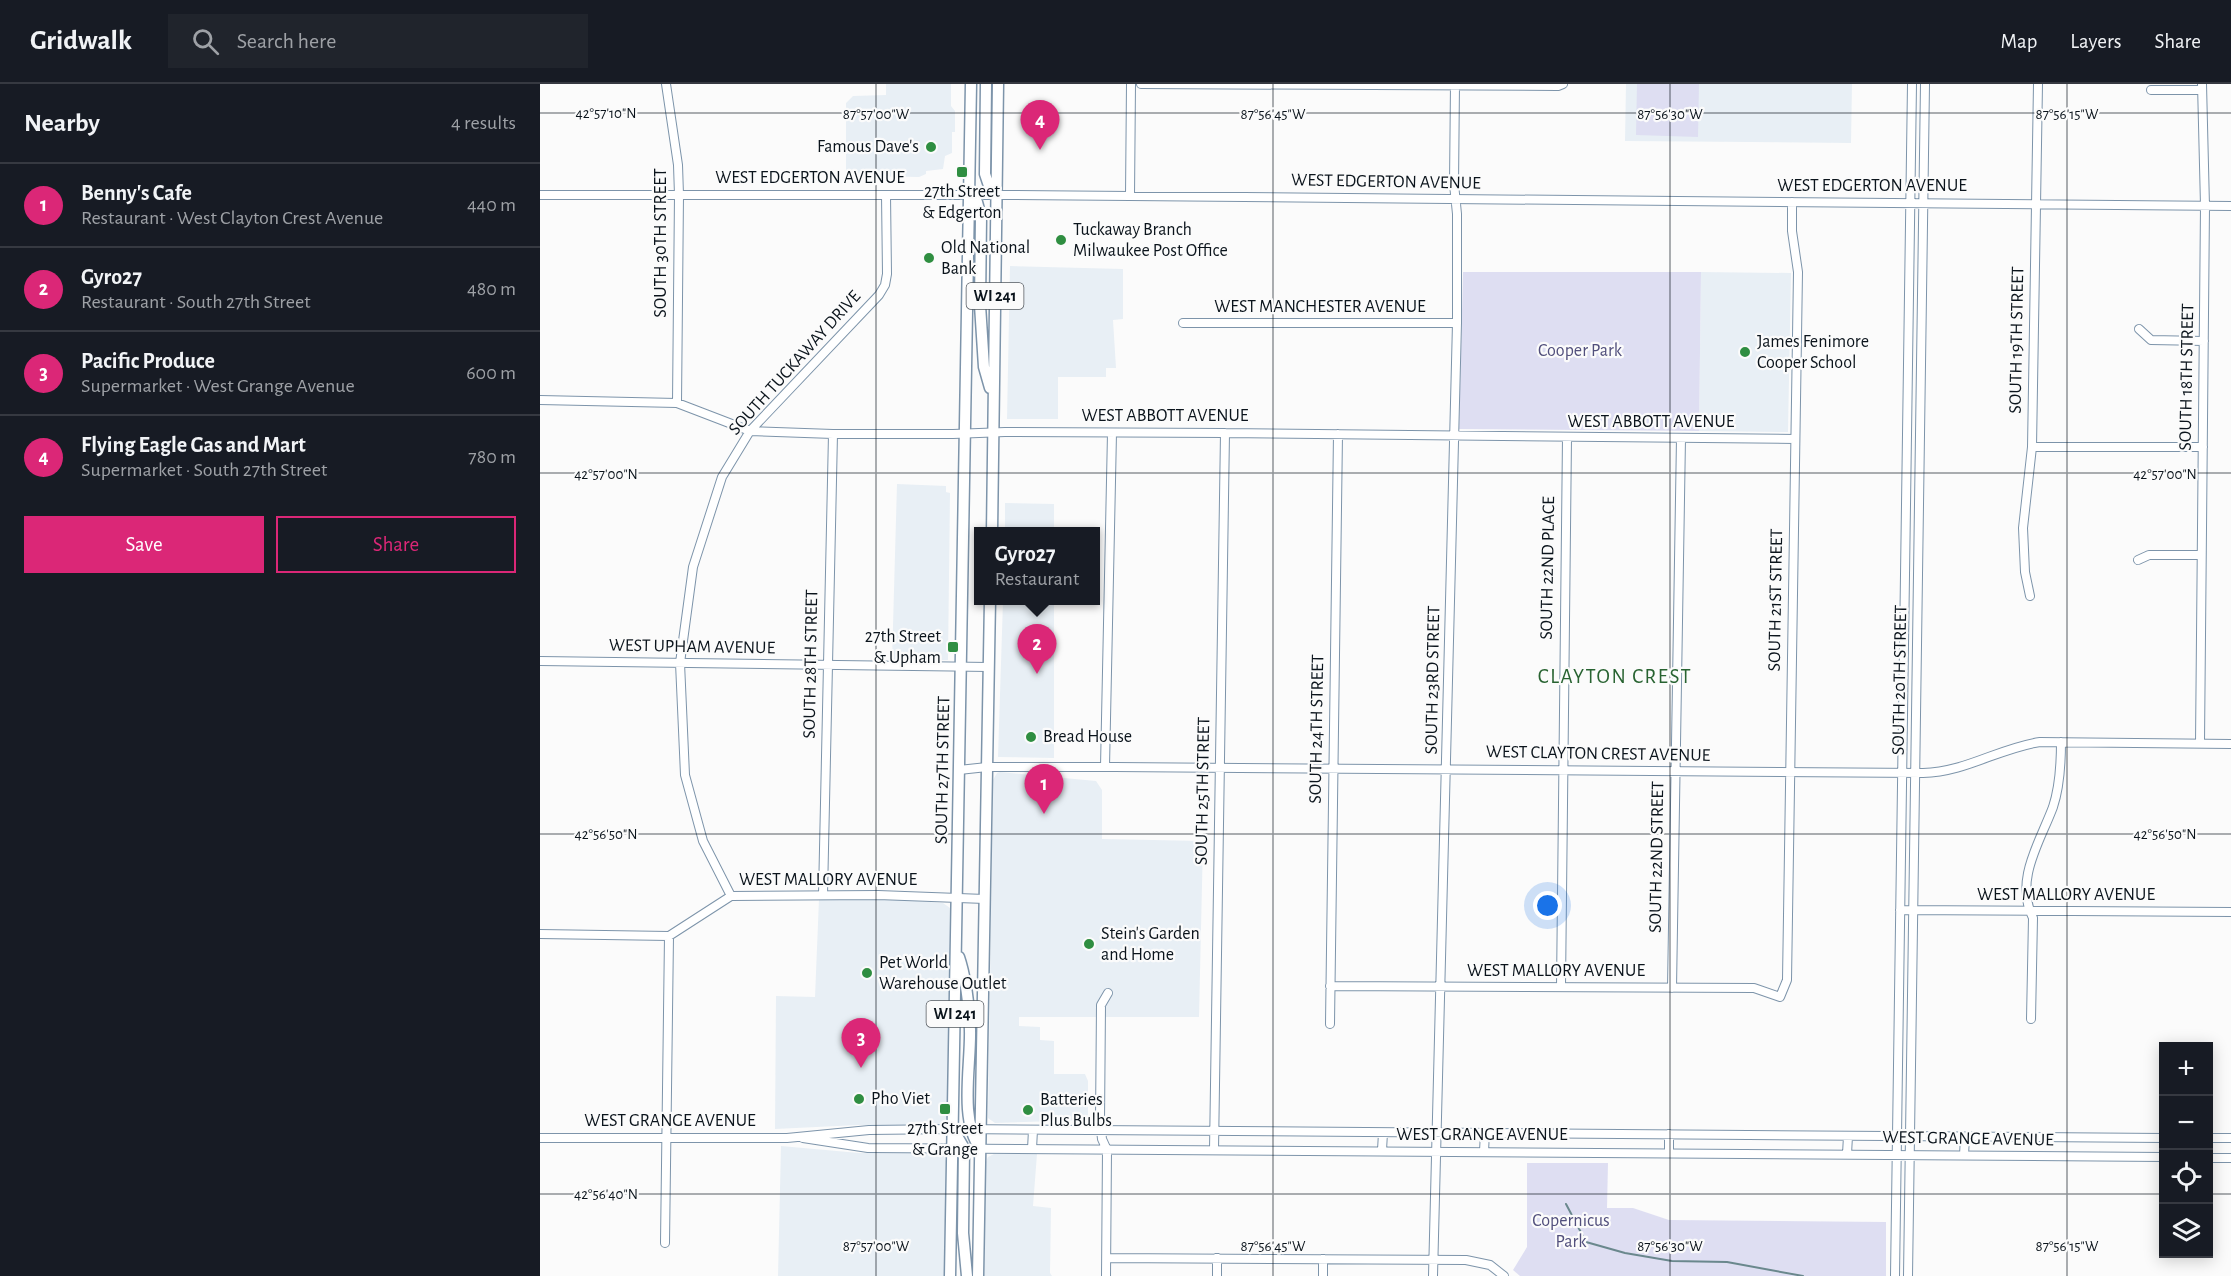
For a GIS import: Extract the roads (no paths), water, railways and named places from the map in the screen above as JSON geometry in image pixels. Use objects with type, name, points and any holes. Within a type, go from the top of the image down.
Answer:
[{"type":"main road","name":"SOUTH 27TH STREET","points":[[953,1129],[971,84]]},
{"type":"main road","points":[[986,84],[985,174],[990,189],[997,195]]},
{"type":"main road","name":"WI 241","points":[[992,527],[998,84]]},
{"type":"main road","points":[[969,195],[976,202],[981,217],[980,305],[984,368],[993,397]]},
{"type":"main road","name":"WI 241","points":[[978,1276],[980,1148],[975,1129],[984,899],[990,605]]},
{"type":"main road","points":[[956,948],[965,976],[970,1031],[969,1119],[975,1129]]},
{"type":"main road","points":[[953,1129],[958,1148],[967,1276]]},
{"type":"main road","points":[[950,1276],[958,1148]]},
{"type":"street","name":"SOUTH 30TH STREET","points":[[666,84],[678,165],[677,404]]},
{"type":"street","points":[[1130,196],[1131,84]]},
{"type":"street","points":[[1142,84],[1558,86],[1563,84]]},
{"type":"street","name":"SOUTH 20TH STREET","points":[[1895,1276],[1912,84]]},
{"type":"street","name":"SOUTH 20TH STREET","points":[[1908,1276],[1925,84]]},
{"type":"street","name":"SOUTH 19TH STREET","points":[[2030,596],[2025,572],[2023,528],[2032,447],[2038,84]]},
{"type":"street","name":"SOUTH 23RD STREET","points":[[1433,1276],[1457,323],[1455,85]]},
{"type":"street","points":[[2151,90],[2202,87]]},
{"type":"street","name":"SOUTH 18TH STREET","points":[[2200,743],[2205,206],[2202,87]]},
{"type":"street","name":"WEST EDGERTON AVENUE","points":[[540,195],[997,195],[2231,206]]},
{"type":"street","name":"SOUTH TUCKAWAY DRIVE","points":[[731,896],[703,840],[685,775],[680,663],[693,567],[722,477],[750,431],[882,290],[887,274],[886,195]]},
{"type":"street","name":"SOUTH 21ST STREET","points":[[1780,997],[1787,980],[1798,272],[1792,231],[1792,202]]},
{"type":"street","name":"WEST MANCHESTER AVENUE","points":[[1184,323],[1457,323]]},
{"type":"street","points":[[2139,329],[2151,340],[2204,341]]},
{"type":"street","name":"WEST ABBOTT AVENUE","points":[[540,400],[677,404],[750,431],[833,434],[1225,433],[1795,439]]},
{"type":"street","points":[[1105,767],[1112,433]]},
{"type":"street","name":"SOUTH 25TH STREET","points":[[1214,1150],[1225,433]]},
{"type":"street","name":"SOUTH 28TH STREET","points":[[823,895],[833,434]]},
{"type":"street","name":"SOUTH 24TH STREET","points":[[1330,1024],[1338,435]]},
{"type":"street","name":"SOUTH 22ND PLACE","points":[[1561,987],[1567,438]]},
{"type":"street","name":"SOUTH 22ND STREET","points":[[1672,988],[1681,438]]},
{"type":"street","points":[[2032,447],[2203,447]]},
{"type":"street","points":[[2138,560],[2149,555],[2201,555]]},
{"type":"street","name":"WEST UPHAM AVENUE","points":[[540,662],[988,667]]},
{"type":"street","points":[[2031,1018],[2033,918],[2026,904],[2030,868],[2040,834],[2058,789],[2061,742]]},
{"type":"street","name":"WEST CLAYTON CREST AVENUE","points":[[959,770],[987,767],[1105,767],[1939,773],[1957,769],[2026,744],[2061,742],[2231,744]]},
{"type":"street","name":"WEST MALLORY AVENUE","points":[[669,936],[731,896],[823,895],[984,899]]},
{"type":"street","name":"WEST MALLORY AVENUE","points":[[1900,910],[2231,912]]},
{"type":"street","points":[[540,934],[669,936],[665,1243]]},
{"type":"street","name":"WEST MALLORY AVENUE","points":[[1330,986],[1754,988],[1780,997]]},
{"type":"street","points":[[1106,1276],[1107,1150],[1100,1131],[1101,1005],[1108,993]]},
{"type":"street","name":"WEST GRANGE AVENUE","points":[[540,1138],[801,1137],[869,1130],[953,1129],[2159,1138]]},
{"type":"street","points":[[868,1148],[869,1130]]},
{"type":"street","points":[[1032,1149],[1033,1130]]},
{"type":"street","points":[[1382,1150],[1383,1132]]},
{"type":"street","points":[[1484,1151],[1485,1133]]},
{"type":"street","points":[[1669,1134],[1669,1153]]},
{"type":"street","points":[[1847,1154],[1848,1136]]},
{"type":"street","name":"WEST GRANGE AVENUE","points":[[801,1137],[868,1148],[1436,1150],[2159,1157]]},
{"type":"street","points":[[1964,1155],[1965,1137]]},
{"type":"street","points":[[2213,1138],[2231,1138]]},
{"type":"street","points":[[2213,1158],[2231,1158]]},
{"type":"street","points":[[1107,1258],[1478,1261],[1490,1265],[1504,1276]]},
{"type":"street","points":[[1217,1258],[1217,1276]]},
{"type":"street","points":[[1323,1259],[1323,1276]]},
{"type":"waterway","points":[[1566,1204],[1586,1242],[1625,1253],[1672,1261],[1727,1262],[1803,1276]]},
{"type":"place","name":"Famous Dave's","points":[[931,147]]},
{"type":"place","name":"Flying Eagle Gas and Mart","points":[[1040,150]]},
{"type":"place","name":"27th Street & Edgerton","points":[[962,172]]},
{"type":"place","name":"Tuckaway Branch Milwaukee Post Office","points":[[1061,240]]},
{"type":"place","name":"Old National Bank","points":[[929,258]]},
{"type":"place","name":"James Fenimore Cooper School","points":[[1745,352]]},
{"type":"place","name":"27th Street & Upham","points":[[953,647]]},
{"type":"place","name":"Gyro27","points":[[1037,674]]},
{"type":"place","name":"Bread House","points":[[1031,737]]},
{"type":"place","name":"Benny's Cafe","points":[[1044,814]]},
{"type":"place","name":"Stein's Garden and Home","points":[[1089,944]]},
{"type":"place","name":"Pet World Warehouse Outlet","points":[[867,973]]},
{"type":"place","name":"Pacific Produce","points":[[861,1068]]},
{"type":"place","name":"Pho Viet","points":[[859,1099]]},
{"type":"place","name":"27th Street & Grange","points":[[945,1109]]},
{"type":"place","name":"Batteries Plus Bulbs","points":[[1028,1110]]},
{"type":"district","name":"CLAYTON CREST","points":[[1615,676]]},
{"type":"park label","name":"Cooper Park","points":[[1580,351]]},
{"type":"park label","name":"Copernicus Park","points":[[1571,1231]]}]
